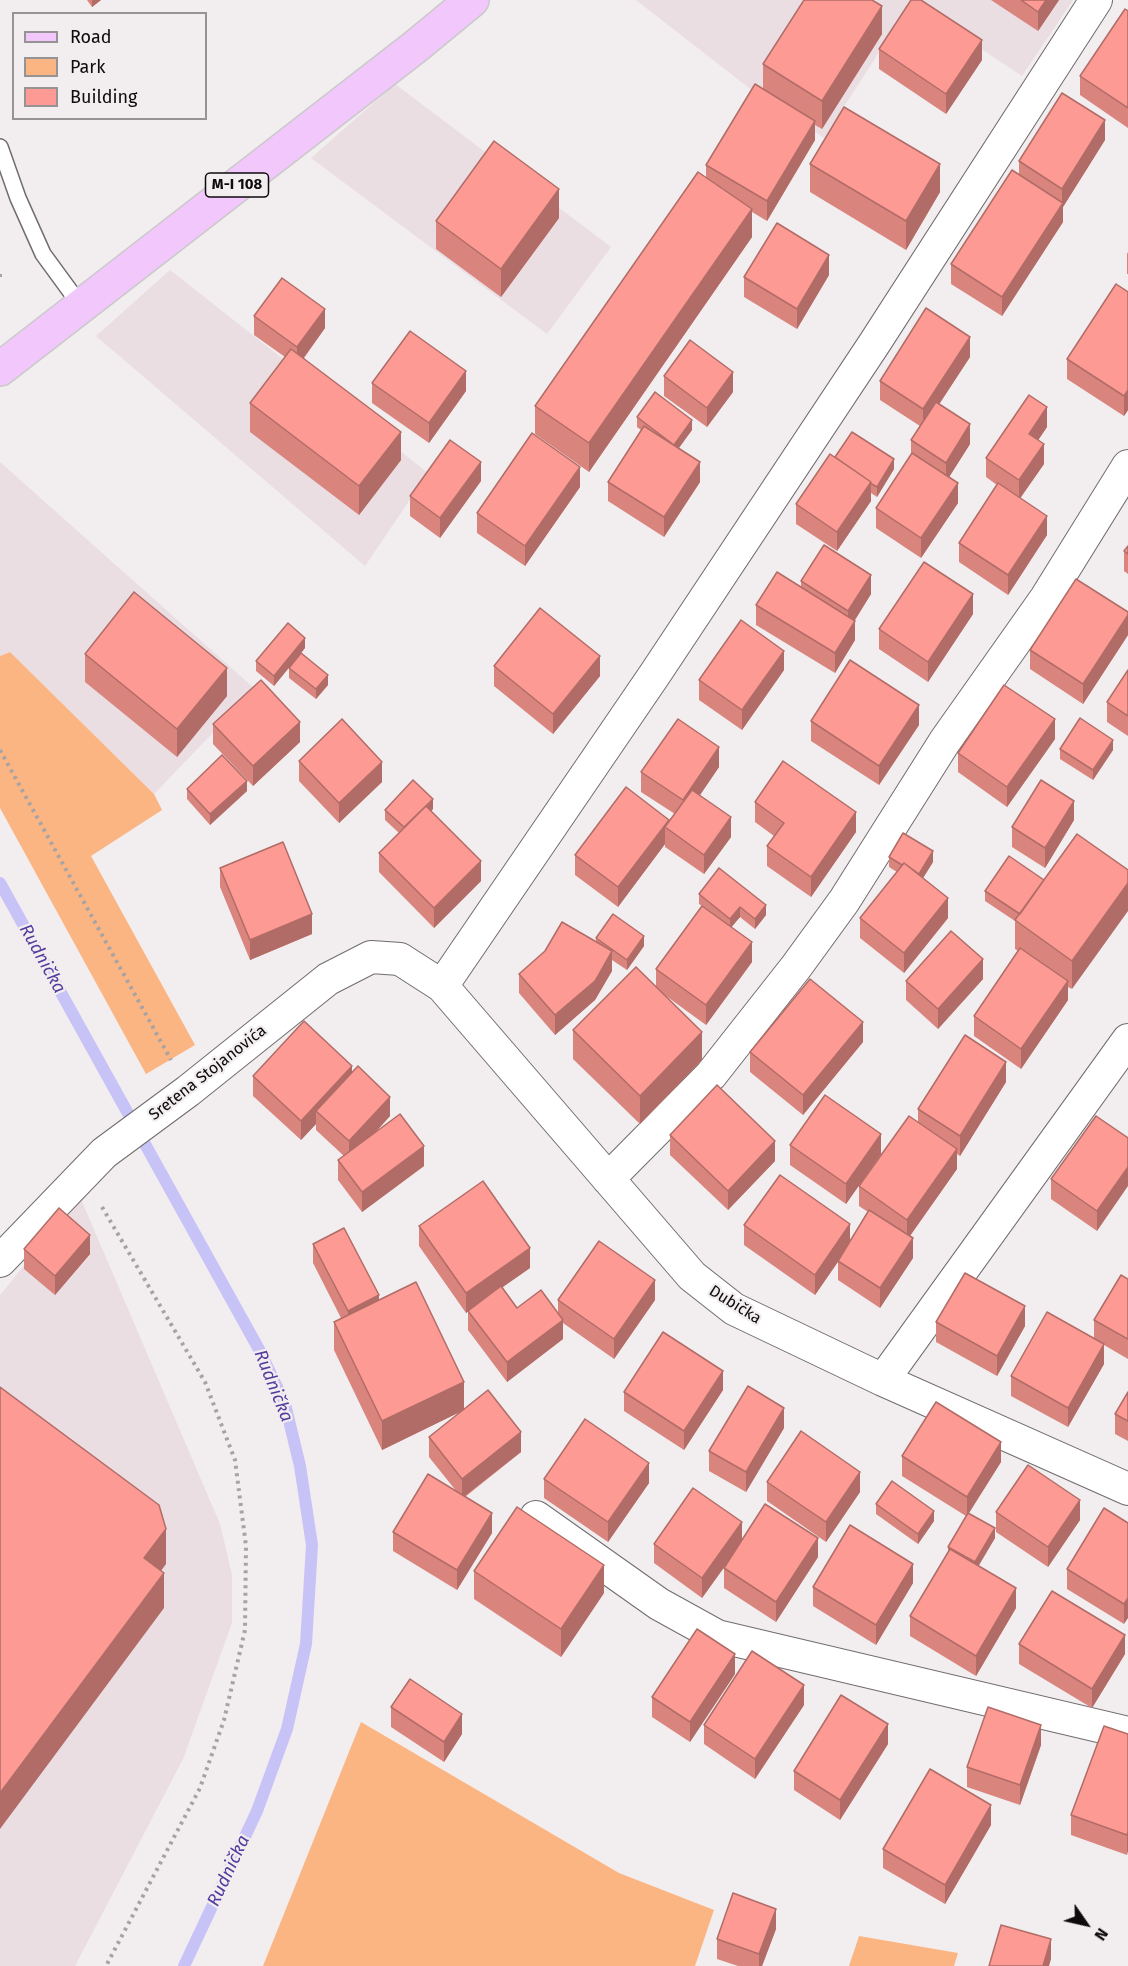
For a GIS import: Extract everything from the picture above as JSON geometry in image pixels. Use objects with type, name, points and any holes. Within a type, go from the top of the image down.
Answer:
[{"type":"main road","name":"M-I 108","points":[[0,369],[415,47],[472,0]]},
{"type":"street","points":[[442,986],[855,373],[1096,0]]},
{"type":"street","points":[[608,1179],[711,1075],[844,901],[945,741],[1046,598],[1128,466]]},
{"type":"street","name":"Sretena Stojanovića","points":[[0,1261],[93,1163],[328,979],[357,962],[378,956],[400,959],[442,986]]},
{"type":"street","name":"Dubička","points":[[442,986],[692,1276],[734,1309],[883,1380],[1128,1489]]},
{"type":"street","points":[[883,1380],[1128,1040]]},
{"type":"street","points":[[536,1517],[659,1604],[717,1636],[1128,1733]]},
{"type":"lane","points":[[0,147],[18,198],[43,254],[81,306]]},
{"type":"path","points":[[0,274],[0,280]]},
{"type":"path","points":[[0,750],[177,1099]]},
{"type":"path","points":[[93,1163],[205,1382],[235,1460],[246,1546],[245,1630],[224,1720],[200,1788],[106,1966]]},
{"type":"shaded area","points":[[636,0],[1073,0],[1022,76],[911,2],[824,138],[753,91]]},
{"type":"shaded area","points":[[395,84],[611,247],[547,334],[311,158]]},
{"type":"shaded area","points":[[170,270],[428,473],[365,566],[96,336]]},
{"type":"shaded area","points":[[0,462],[255,689],[154,794],[10,652],[0,656]]},
{"type":"shaded area","points":[[80,1197],[220,1524],[232,1575],[232,1623],[183,1759],[75,1966],[0,1966],[0,1295]]},
{"type":"green space","points":[[10,652],[154,794],[162,810],[91,856],[195,1045],[146,1074],[0,808],[0,656]]},
{"type":"green space","points":[[361,1722],[619,1873],[714,1910],[695,1966],[263,1966]]},
{"type":"green space","points":[[859,1936],[958,1953],[954,1966],[849,1966]]},
{"type":"building","points":[[804,0],[872,0],[882,6],[822,101],[763,64]]},
{"type":"building","points":[[911,0],[921,0],[982,40],[946,94],[879,49]]},
{"type":"building","points":[[1021,0],[1046,0],[1038,12]]},
{"type":"building","points":[[1125,9],[1128,11],[1128,108],[1080,76]]},
{"type":"building","points":[[755,84],[815,121],[767,201],[706,165]]},
{"type":"building","points":[[1062,93],[1105,120],[1062,189],[1019,161]]},
{"type":"building","points":[[844,107],[940,164],[906,221],[810,164]]},
{"type":"building","points":[[494,141],[559,189],[501,269],[436,221]]},
{"type":"building","points":[[1012,170],[1063,203],[1002,297],[951,264]]},
{"type":"building","points":[[698,172],[752,209],[589,443],[535,406]]},
{"type":"building","points":[[777,223],[829,255],[797,309],[744,277]]},
{"type":"building","points":[[282,278],[325,309],[297,347],[254,316]]},
{"type":"building","points":[[1116,284],[1128,292],[1128,390],[1124,396],[1067,359]]},
{"type":"building","points":[[926,308],[970,337],[923,409],[880,381]]},
{"type":"building","points":[[410,331],[466,371],[429,423],[372,383]]},
{"type":"building","points":[[690,340],[733,372],[707,408],[664,376]]},
{"type":"building","points":[[291,349],[401,432],[359,486],[250,403]]},
{"type":"building","points":[[655,392],[692,420],[674,445],[637,417]]},
{"type":"building","points":[[1029,395],[1047,407],[1029,434],[1044,444],[1019,480],[986,458]]},
{"type":"building","points":[[936,402],[970,424],[946,463],[911,440]]},
{"type":"building","points":[[644,426],[700,462],[664,517],[608,482]]},
{"type":"building","points":[[852,432],[894,459],[877,487],[835,457]]},
{"type":"building","points":[[532,433],[580,467],[525,546],[477,513]]},
{"type":"building","points":[[450,440],[481,462],[440,518],[410,496]]},
{"type":"building","points":[[912,453],[958,483],[921,538],[876,508]]},
{"type":"building","points":[[830,454],[871,482],[837,532],[796,504]]},
{"type":"building","points":[[998,483],[1047,516],[1008,575],[959,543]]},
{"type":"building","points":[[824,545],[871,575],[848,611],[801,581]]},
{"type":"building","points":[[924,562],[973,594],[928,662],[879,629]]},
{"type":"building","points":[[777,572],[855,621],[835,653],[756,605]]},
{"type":"building","points":[[1076,579],[1128,612],[1083,684],[1030,650]]},
{"type":"building","points":[[134,592],[227,668],[177,729],[85,654]]},
{"type":"building","points":[[540,608],[600,656],[553,714],[494,666]]},
{"type":"building","points":[[741,620],[784,651],[742,710],[699,680]]},
{"type":"building","points":[[288,623],[305,638],[274,676],[256,661]]},
{"type":"building","points":[[301,653],[328,675],[316,689],[289,668]]},
{"type":"building","points":[[850,660],[919,705],[879,766],[811,721]]},
{"type":"building","points":[[1128,670],[1128,716],[1107,702]]},
{"type":"building","points":[[261,680],[300,722],[253,766],[213,724]]},
{"type":"building","points":[[1004,685],[1055,719],[1007,787],[958,753]]},
{"type":"building","points":[[1080,718],[1113,740],[1093,770],[1060,749]]},
{"type":"building","points":[[342,719],[382,762],[339,803],[299,761]]},
{"type":"building","points":[[678,719],[719,747],[683,800],[641,772]]},
{"type":"building","points":[[222,755],[247,781],[210,814],[187,789]]},
{"type":"building","points":[[783,761],[856,812],[811,877],[767,846],[784,823],[755,802]]},
{"type":"building","points":[[413,780],[433,799],[404,827],[385,810]]},
{"type":"building","points":[[1041,780],[1074,801],[1045,848],[1012,827]]},
{"type":"building","points":[[626,787],[669,820],[618,887],[575,855]]},
{"type":"building","points":[[692,790],[731,817],[704,855],[665,827]]},
{"type":"building","points":[[426,806],[481,861],[434,908],[379,853]]},
{"type":"building","points":[[903,833],[933,851],[919,874],[904,863],[902,865],[889,857]]},
{"type":"building","points":[[1077,834],[1128,870],[1128,883],[1072,961],[1015,920]]},
{"type":"building","points":[[283,842],[312,914],[250,940],[220,868]]},
{"type":"building","points":[[1009,856],[1044,880],[1020,914],[985,891]]},
{"type":"building","points":[[904,863],[948,898],[904,953],[860,918]]},
{"type":"building","points":[[719,868],[766,905],[755,919],[740,907],[730,919],[699,894]]},
{"type":"building","points":[[702,906],[752,942],[706,1005],[656,969]]},
{"type":"building","points":[[613,914],[644,936],[627,960],[596,938]]},
{"type":"building","points":[[562,922],[612,951],[595,981],[555,1015],[519,974],[545,951]]},
{"type":"building","points":[[951,931],[983,959],[938,1009],[906,981]]},
{"type":"building","points":[[1020,948],[1068,981],[1021,1049],[974,1016]]},
{"type":"building","points":[[636,967],[702,1032],[640,1096],[573,1030]]},
{"type":"building","points":[[810,979],[863,1022],[803,1095],[750,1052]]},
{"type":"building","points":[[304,1021],[352,1066],[301,1121],[253,1076]]},
{"type":"building","points":[[965,1035],[1006,1062],[960,1136],[918,1109]]},
{"type":"building","points":[[358,1066],[390,1097],[349,1141],[316,1111]]},
{"type":"building","points":[[717,1085],[775,1141],[728,1191],[670,1135]]},
{"type":"building","points":[[825,1095],[881,1134],[846,1184],[790,1145]]},
{"type":"building","points":[[400,1114],[424,1146],[362,1192],[338,1160]]},
{"type":"building","points":[[909,1116],[957,1149],[907,1220],[859,1186]]},
{"type":"building","points":[[1096,1116],[1128,1138],[1128,1167],[1097,1211],[1051,1179]]},
{"type":"building","points":[[780,1175],[850,1224],[815,1275],[744,1225]]},
{"type":"building","points":[[483,1181],[530,1248],[466,1293],[419,1226]]},
{"type":"building","points":[[59,1208],[90,1235],[55,1276],[24,1249]]},
{"type":"building","points":[[869,1210],[913,1238],[880,1288],[838,1261]]},
{"type":"building","points":[[344,1228],[379,1295],[348,1311],[313,1244]]},
{"type":"building","points":[[599,1241],[655,1280],[614,1339],[558,1300]]},
{"type":"building","points":[[965,1273],[1025,1306],[997,1356],[936,1322]]},
{"type":"building","points":[[1121,1275],[1128,1279],[1128,1339],[1094,1320]]},
{"type":"building","points":[[416,1282],[464,1382],[382,1421],[334,1322]]},
{"type":"building","points":[[501,1286],[517,1308],[541,1290],[563,1320],[507,1362],[468,1311]]},
{"type":"building","points":[[1047,1312],[1104,1344],[1068,1408],[1011,1376]]},
{"type":"building","points":[[663,1332],[723,1371],[684,1431],[624,1392]]},
{"type":"building","points":[[748,1386],[784,1408],[746,1472],[709,1451]]},
{"type":"building","points":[[0,1387],[159,1505],[166,1529],[144,1558],[164,1573],[0,1793]]},
{"type":"building","points":[[488,1390],[521,1432],[462,1479],[429,1437]]},
{"type":"building","points":[[1128,1392],[1128,1421],[1115,1414]]},
{"type":"building","points":[[936,1402],[1001,1442],[967,1497],[902,1456]]},
{"type":"building","points":[[585,1419],[649,1463],[608,1522],[544,1479]]},
{"type":"building","points":[[801,1431],[860,1472],[826,1522],[767,1482]]},
{"type":"building","points":[[1028,1465],[1080,1500],[1048,1547],[996,1512]]},
{"type":"building","points":[[428,1474],[492,1513],[457,1570],[393,1532]]},
{"type":"building","points":[[892,1481],[934,1511],[918,1534],[876,1504]]},
{"type":"building","points":[[693,1488],[742,1522],[702,1578],[654,1544]]},
{"type":"building","points":[[765,1504],[818,1538],[776,1602],[724,1568]]},
{"type":"building","points":[[517,1507],[604,1565],[561,1629],[474,1571]]},
{"type":"building","points":[[1104,1508],[1128,1523],[1128,1598],[1124,1604],[1067,1569]]},
{"type":"building","points":[[968,1513],[995,1528],[975,1562],[948,1547]]},
{"type":"building","points":[[850,1525],[913,1564],[876,1625],[813,1587]]},
{"type":"building","points":[[950,1549],[1016,1588],[976,1656],[910,1616]]},
{"type":"building","points":[[1052,1591],[1125,1635],[1092,1689],[1019,1644]]},
{"type":"building","points":[[697,1629],[735,1654],[690,1722],[652,1697]]},
{"type":"building","points":[[752,1651],[804,1685],[755,1759],[704,1725]]},
{"type":"building","points":[[410,1679],[462,1714],[444,1742],[391,1707]]},
{"type":"building","points":[[841,1695],[888,1724],[840,1800],[794,1771]]},
{"type":"building","points":[[988,1707],[1041,1725],[1020,1785],[967,1767]]},
{"type":"building","points":[[1104,1726],[1128,1734],[1127,1835],[1071,1815]]},
{"type":"building","points":[[930,1769],[991,1805],[945,1885],[883,1849]]},
{"type":"building","points":[[733,1893],[776,1909],[759,1954],[717,1939]]},
{"type":"building","points":[[1001,1925],[1051,1939],[1043,1966],[989,1966]]},
{"type":"waterway","name":"Rudnička","points":[[0,883],[261,1353],[285,1404],[300,1466],[312,1545],[306,1644],[287,1729],[257,1811],[184,1966]]}]
